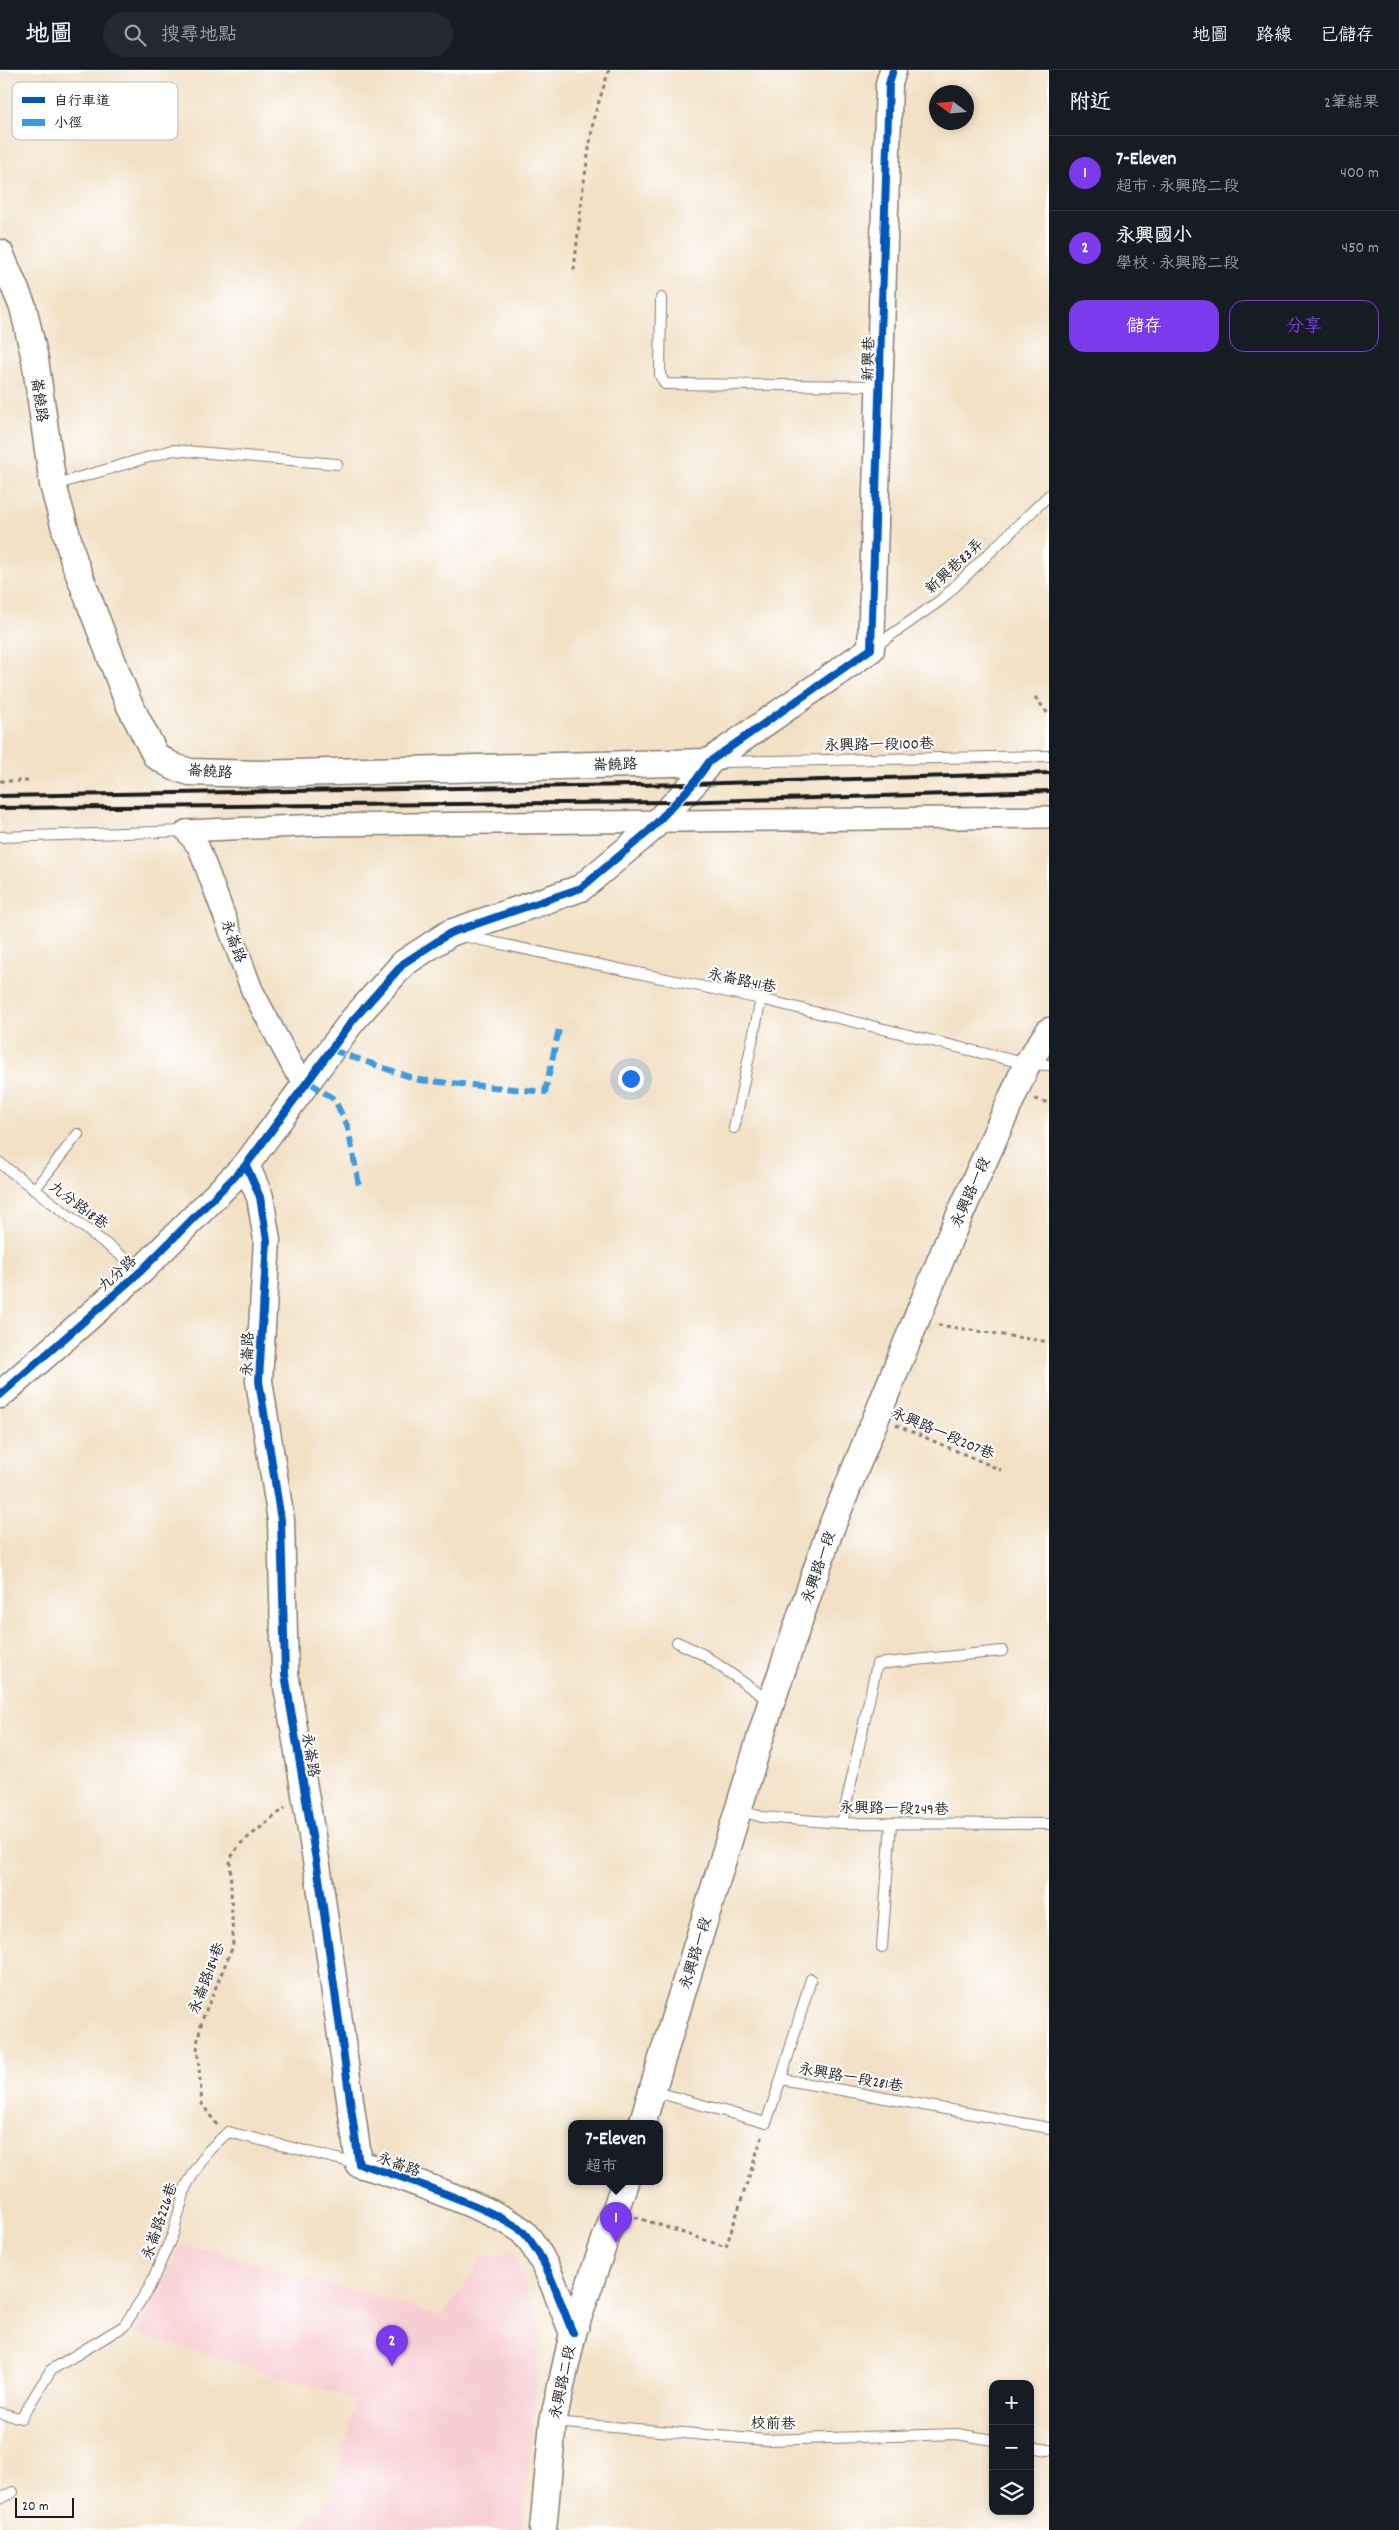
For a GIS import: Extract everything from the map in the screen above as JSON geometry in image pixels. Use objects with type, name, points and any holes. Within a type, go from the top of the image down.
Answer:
[{"type":"street","name":"新興巷","points":[[871,649],[881,386],[889,84],[892,70]]},
{"type":"street","name":"崙饒路","points":[[1,257],[23,308],[35,359],[53,486],[74,561],[128,702],[156,756],[174,768],[190,772],[258,774],[709,762]]},
{"type":"street","points":[[246,1165],[353,1020],[404,963],[450,933],[581,888],[649,831],[693,784],[709,762],[871,649]]},
{"type":"street","points":[[186,831],[320,825],[1049,817]]},
{"type":"street","name":"永崙路","points":[[186,831],[199,848],[252,990],[295,1071],[309,1082]]},
{"type":"street","name":"永興路一段","points":[[643,2120],[771,1703],[829,1533],[950,1238],[1038,1064],[1049,1031]]},
{"type":"street","name":"永崙路","points":[[246,1165],[260,1197],[266,1240],[259,1381],[281,1520],[285,1674],[321,1887],[359,2164],[383,2171],[491,2214],[524,2232],[540,2258],[573,2333]]},
{"type":"street","name":"九分路","points":[[0,1395],[141,1270],[246,1165]]},
{"type":"street","points":[[616,2210],[624,2185]]},
{"type":"street","name":"永興路二段","points":[[543,2530],[553,2422],[573,2333],[616,2210]]},
{"type":"lane","points":[[661,298],[660,375],[665,384],[881,386]]},
{"type":"lane","points":[[53,486],[173,450],[337,464]]},
{"type":"lane","name":"新興巷83弄","points":[[871,649],[941,600],[1049,495]]},
{"type":"lane","name":"永興路一段100巷","points":[[709,762],[1049,756]]},
{"type":"lane","points":[[0,837],[186,831]]},
{"type":"lane","name":"永崙路41巷","points":[[450,933],[761,1000],[1038,1064]]},
{"type":"lane","points":[[734,1128],[761,1000]]},
{"type":"lane","points":[[34,1190],[78,1134]]},
{"type":"lane","name":"九分路18巷","points":[[0,1163],[141,1270]]},
{"type":"lane","points":[[677,1642],[704,1655],[771,1703]]},
{"type":"lane","points":[[842,1823],[877,1664],[1002,1651]]},
{"type":"lane","name":"永興路一段249巷","points":[[739,1810],[762,1817],[842,1823],[1049,1824]]},
{"type":"lane","points":[[882,1947],[891,1823]]},
{"type":"lane","points":[[780,2079],[811,1979]]},
{"type":"lane","name":"永興路一段281巷","points":[[766,2123],[780,2079],[1049,2128]]},
{"type":"lane","points":[[653,2091],[766,2123]]},
{"type":"lane","points":[[228,2132],[359,2164]]},
{"type":"lane","name":"永崙路226巷","points":[[0,2413],[21,2418],[51,2370],[124,2326],[149,2288],[173,2234],[186,2186],[207,2152],[228,2132]]},
{"type":"lane","name":"校前巷","points":[[553,2422],[766,2440],[957,2434],[989,2439]]},
{"type":"lane","points":[[1034,2448],[1049,2450]]},
{"type":"lane","points":[[0,2500],[13,2492]]},
{"type":"path","points":[[574,270],[583,188],[594,117],[609,70]]},
{"type":"path","points":[[1035,697],[1049,715]]},
{"type":"path","points":[[0,782],[32,781]]},
{"type":"path","points":[[916,1321],[1049,1342]]},
{"type":"path","points":[[616,2210],[726,2247],[766,2123]]},
{"type":"shaded area","points":[[182,2243],[442,2316],[483,2258],[513,2251],[541,2332],[522,2530],[297,2530],[332,2496],[356,2399],[136,2333]]},
{"type":"railway","points":[[0,796],[693,784],[1049,773]]},
{"type":"railway","points":[[0,808],[676,802],[1049,791]]},
{"type":"marked path","points":[[332,1050],[419,1080],[545,1092],[559,1029]]},
{"type":"marked path","points":[[309,1082],[335,1100],[348,1128],[359,1185]]},
{"type":"cycle path","points":[[0,1395],[141,1271],[246,1165],[353,1020],[404,963],[450,933],[581,888],[649,831],[693,784],[709,762],[871,649],[889,84],[893,70]]},
{"type":"cycle path","points":[[246,1165],[260,1197],[267,1240],[259,1381],[281,1520],[285,1674],[319,1878],[359,2164],[395,2175],[472,2204],[513,2225],[524,2233],[546,2268],[573,2333]]},
{"type":"place","name":"7-Eleven","points":[[616,2243]]},
{"type":"place","name":"永興國小","points":[[392,2366]]}]
